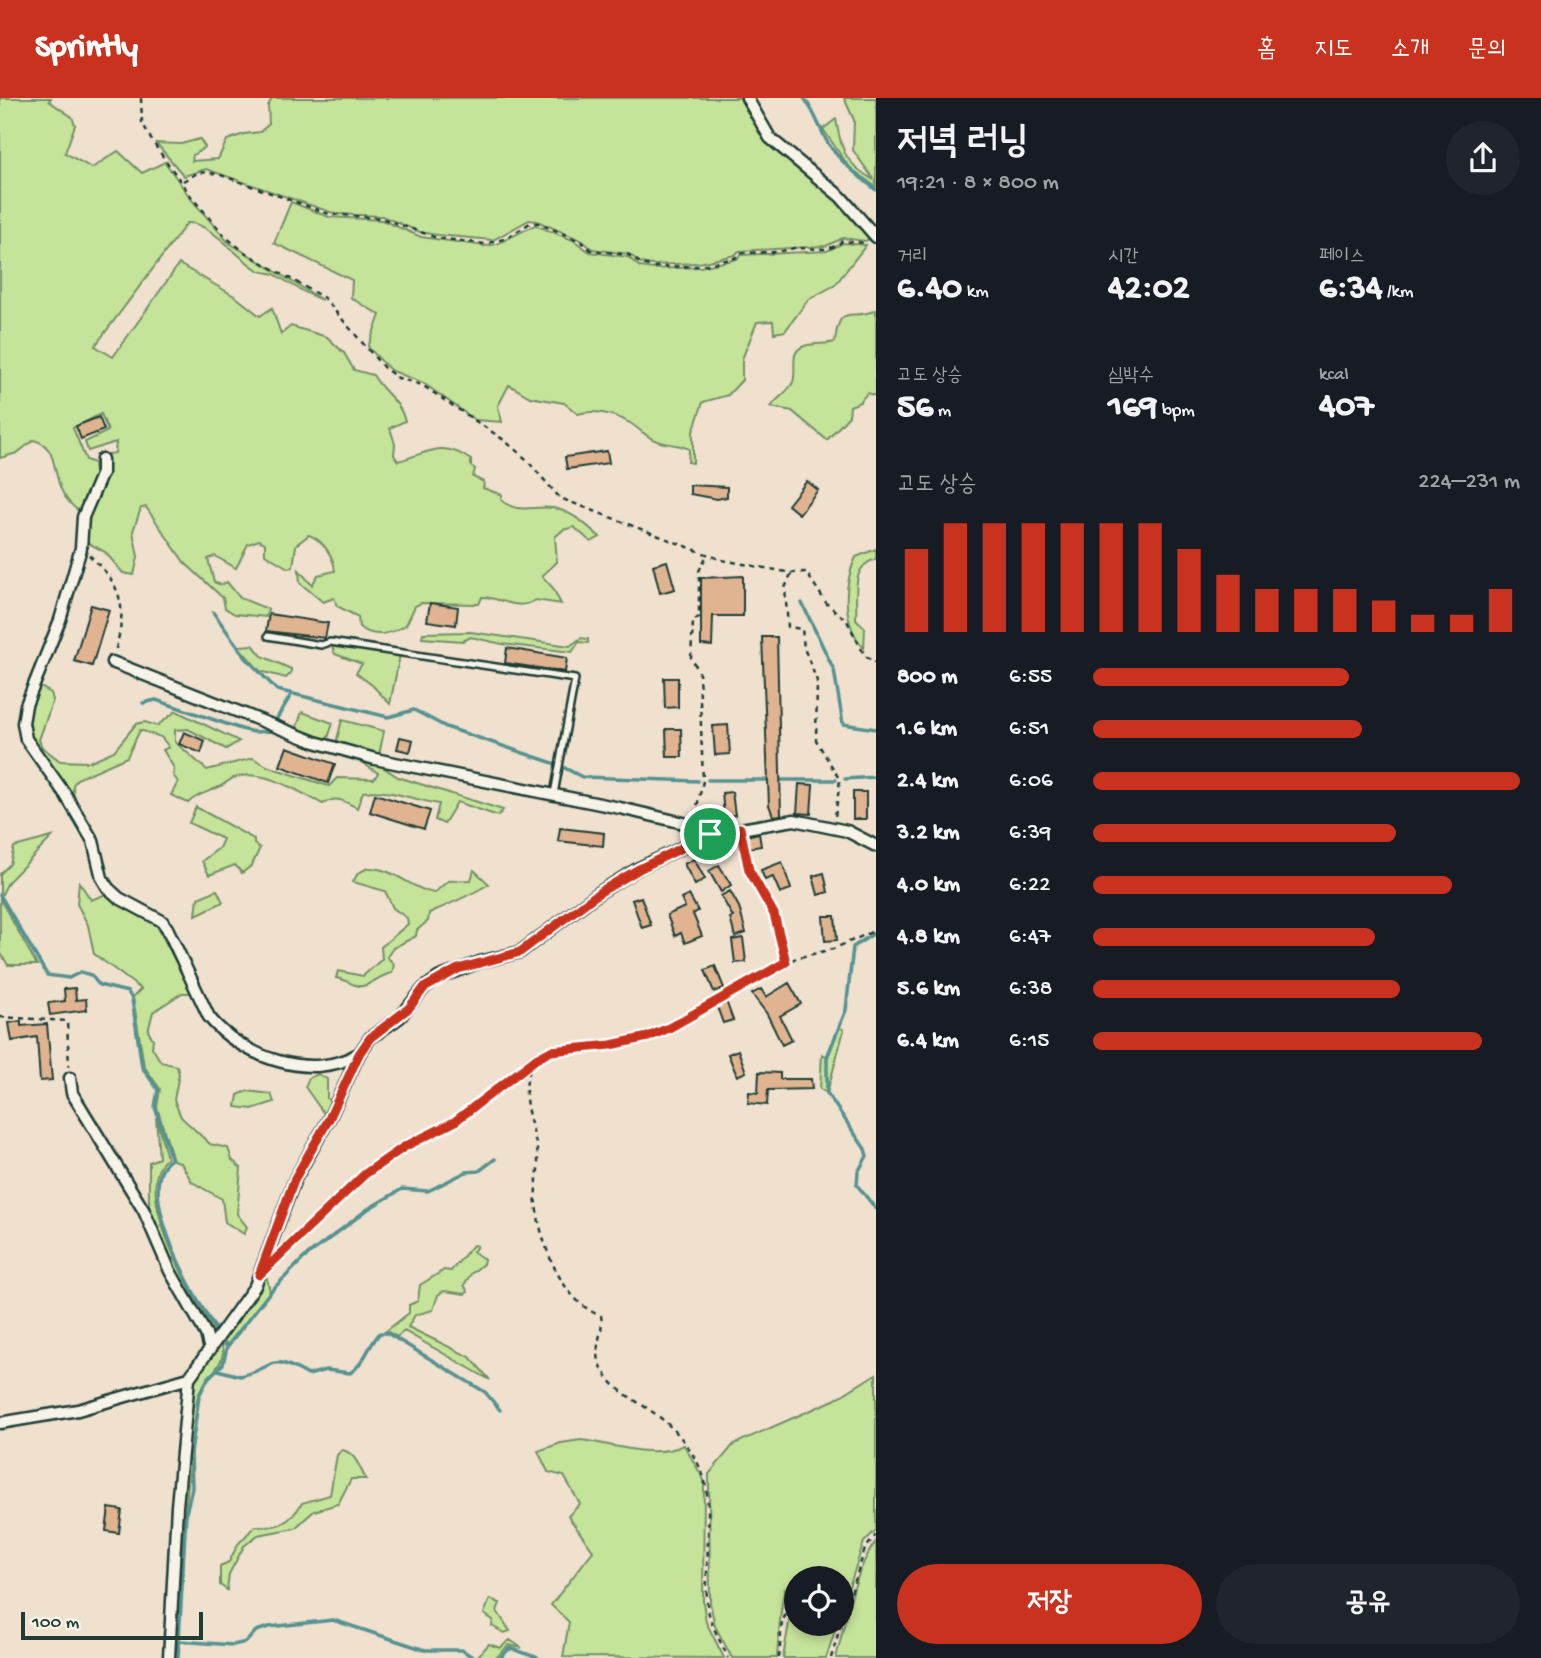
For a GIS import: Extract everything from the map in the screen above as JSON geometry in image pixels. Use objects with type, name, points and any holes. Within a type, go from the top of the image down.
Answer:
[{"type":"street","points":[[747,98],[770,138],[834,191],[876,238]]},
{"type":"street","points":[[102,459],[102,473],[83,517],[81,548],[60,620],[26,705],[23,723],[26,739],[65,794],[93,841],[102,878],[119,898],[162,920],[209,1017],[227,1035],[261,1056],[276,1061],[344,1063],[359,1054]]},
{"type":"street","points":[[112,662],[316,742],[375,759],[554,794],[692,825],[710,834]]},
{"type":"street","points":[[169,1658],[177,1506],[188,1378],[210,1350],[259,1275],[295,1178],[329,1119],[359,1054],[370,1038],[400,1017],[424,988],[438,978],[480,962],[520,952],[600,892],[639,869],[710,834],[794,820],[834,827],[864,838],[876,846]]},
{"type":"street","points":[[70,1078],[72,1093],[144,1211],[170,1271],[206,1334],[210,1350]]},
{"type":"street","points":[[0,1423],[78,1410],[188,1378]]},
{"type":"lane","points":[[268,636],[321,645],[330,642],[575,679],[554,794]]},
{"type":"path","points":[[141,98],[142,122],[152,141],[183,181],[192,199],[236,245],[324,298],[384,368],[398,378],[422,385],[474,423],[504,440],[525,458],[560,498],[707,555],[792,573],[806,572],[827,604],[847,621],[865,656],[876,663]]},
{"type":"path","points":[[183,181],[207,172],[329,214],[381,218],[421,234],[485,244],[507,238],[530,223],[538,223],[582,242],[591,250],[629,255],[641,264],[654,267],[699,266],[735,258],[740,253],[778,252],[794,248],[825,249],[837,246],[842,241],[866,244],[876,238]]},
{"type":"path","points":[[81,548],[98,563],[120,597],[124,612],[112,662]]},
{"type":"path","points":[[692,825],[703,782],[699,671],[691,658],[693,621],[699,617],[699,571],[707,555]]},
{"type":"path","points":[[792,573],[785,588],[788,627],[802,629],[804,648],[817,681],[816,740],[840,780],[834,827]]},
{"type":"path","points":[[740,828],[749,870],[774,914],[786,962]]},
{"type":"path","points":[[259,1275],[365,1174],[404,1147],[454,1122],[536,1059],[551,1051],[611,1045],[658,1032],[786,962],[834,949],[876,930]]},
{"type":"path","points":[[0,1017],[67,1021],[70,1078]]},
{"type":"path","points":[[536,1059],[527,1076],[527,1114],[538,1159],[535,1202],[543,1238],[569,1291],[580,1306],[601,1316],[603,1324],[596,1340],[602,1369],[619,1390],[660,1417],[683,1439],[705,1478],[707,1604],[712,1627],[727,1658]]},
{"type":"path","points":[[854,1583],[865,1549],[876,1535]]},
{"type":"path","points":[[779,1658],[784,1617]]},
{"type":"path","points":[[831,1658],[837,1636]]},
{"type":"green space","points":[[0,98],[51,98],[49,101],[72,117],[75,125],[65,153],[92,168],[118,151],[142,173],[165,162],[191,199],[228,242],[322,300],[274,274],[258,270],[205,228],[187,223],[95,346],[113,357],[179,264],[236,297],[260,316],[272,308],[281,334],[291,326],[327,337],[344,353],[354,370],[373,375],[399,407],[405,421],[390,428],[395,444],[394,455],[398,461],[435,450],[451,450],[471,460],[471,466],[475,469],[473,477],[484,482],[483,488],[502,495],[501,500],[508,505],[520,508],[546,507],[567,512],[600,537],[591,542],[574,527],[563,530],[555,537],[557,562],[542,576],[553,588],[561,604],[536,600],[522,605],[482,597],[479,604],[421,603],[415,606],[406,625],[388,633],[377,634],[359,627],[358,617],[337,606],[334,598],[323,602],[300,583],[299,570],[312,585],[318,575],[335,571],[327,550],[309,535],[296,545],[293,567],[288,568],[265,554],[265,543],[259,540],[248,544],[236,568],[215,556],[208,559],[214,582],[221,585],[227,582],[240,598],[268,609],[266,617],[235,614],[225,608],[223,598],[184,562],[146,507],[141,508],[133,531],[138,557],[134,575],[123,573],[105,552],[83,540],[85,516],[103,455],[115,453],[116,442],[88,451],[85,442],[108,431],[101,414],[73,428],[86,460],[94,463],[95,475],[80,512],[62,491],[50,452],[44,445],[34,440],[17,453],[0,458]]},
{"type":"green space","points":[[272,98],[744,98],[771,145],[829,189],[872,238],[865,241],[843,238],[826,246],[739,251],[735,255],[699,263],[652,265],[641,263],[629,254],[592,249],[583,241],[537,221],[529,220],[493,240],[420,232],[382,216],[336,214],[206,169],[184,176],[156,143],[181,144],[200,139],[205,147],[193,155],[192,161],[218,159],[227,140],[260,132],[269,124],[268,106]]},
{"type":"green space","points":[[844,98],[876,98],[876,187],[849,167],[823,129],[836,119],[846,155],[857,168],[874,180],[853,150],[854,120]]},
{"type":"green space","points":[[291,202],[329,217],[382,220],[421,237],[485,246],[497,244],[535,225],[573,240],[590,252],[628,257],[640,267],[654,269],[700,267],[737,259],[741,255],[827,251],[843,243],[866,245],[835,285],[808,300],[785,331],[774,333],[773,321],[757,322],[742,359],[742,380],[728,395],[703,402],[693,432],[693,463],[688,462],[689,449],[653,439],[624,420],[597,412],[578,414],[564,403],[530,397],[509,385],[498,406],[502,422],[475,420],[423,383],[390,370],[368,347],[380,315],[351,298],[352,280],[274,243]]},
{"type":"green space","points":[[876,310],[876,396],[867,393],[860,402],[850,406],[849,416],[827,440],[792,411],[771,407],[793,382],[794,358],[798,350],[807,345],[835,342],[843,317]]},
{"type":"green space","points":[[876,549],[876,559],[862,568],[857,583],[856,619],[865,628],[864,648],[848,616],[847,592],[856,557]]},
{"type":"green space","points":[[470,632],[570,646],[581,638],[588,639],[588,643],[579,642],[572,652],[502,644],[471,637],[463,641],[422,638],[423,633]]},
{"type":"green space","points":[[331,644],[400,655],[390,704],[356,673],[362,664],[335,654]]},
{"type":"green space","points":[[253,645],[262,656],[291,669],[291,673],[286,678],[260,671],[238,646]]},
{"type":"green space","points":[[37,685],[51,693],[53,700],[39,740],[42,747],[60,761],[89,762],[114,751],[136,724],[145,722],[157,726],[176,711],[239,741],[226,749],[188,729],[175,730],[175,742],[207,770],[253,758],[269,767],[329,786],[337,778],[374,779],[378,773],[358,760],[359,757],[398,777],[503,810],[498,816],[457,802],[444,824],[435,820],[439,804],[373,791],[363,792],[357,808],[336,799],[323,804],[281,783],[247,775],[233,778],[188,803],[171,795],[178,782],[173,775],[174,768],[163,750],[169,747],[161,737],[140,730],[127,757],[77,779],[73,785],[74,807],[32,743],[28,715]]},
{"type":"green space","points":[[302,712],[333,723],[327,741],[296,730]]},
{"type":"green space","points":[[342,720],[384,731],[379,755],[336,743]]},
{"type":"green space","points":[[196,807],[254,839],[254,844],[260,848],[252,865],[242,873],[235,865],[209,875],[202,861],[219,848],[223,839],[189,823]]},
{"type":"green space","points":[[52,837],[8,882],[2,894],[0,874],[10,864],[14,847]]},
{"type":"green space","points":[[368,868],[386,871],[434,893],[448,881],[471,880],[474,870],[489,884],[429,913],[428,921],[417,930],[416,936],[393,948],[387,957],[394,964],[392,973],[359,986],[336,978],[338,971],[363,976],[382,959],[381,947],[408,924],[407,918],[393,908],[385,891],[353,882],[358,873]]},
{"type":"green space","points":[[79,882],[91,900],[106,894],[156,924],[192,993],[182,993],[153,1012],[148,1031],[153,1039],[152,1047],[161,1062],[177,1066],[179,1074],[174,1100],[181,1117],[210,1144],[228,1148],[232,1160],[241,1168],[237,1214],[247,1227],[244,1234],[225,1222],[222,1199],[192,1182],[181,1163],[173,1160],[157,1107],[160,1089],[144,1066],[133,997],[141,989],[94,954],[88,925],[77,904]]},
{"type":"green space","points":[[217,890],[223,902],[196,915],[198,898]]},
{"type":"green space","points":[[0,897],[37,965],[8,965],[0,952]]},
{"type":"green space","points":[[839,1027],[844,1030],[827,1093],[820,1089],[822,1054],[828,1057]]},
{"type":"green space","points":[[318,1074],[327,1079],[327,1098],[333,1104],[327,1118],[305,1087],[309,1078]]},
{"type":"green space","points":[[247,1091],[271,1094],[274,1102],[252,1109],[236,1107],[238,1095]]},
{"type":"green space","points":[[156,1117],[167,1158],[157,1173],[156,1195],[161,1219],[182,1273],[217,1335],[214,1338],[178,1277],[149,1211],[149,1162],[159,1158]]},
{"type":"green space","points":[[473,1245],[477,1246],[473,1252],[484,1259],[483,1264],[471,1274],[464,1285],[468,1292],[465,1294],[444,1291],[438,1295],[433,1310],[415,1315],[408,1327],[470,1357],[490,1380],[404,1331],[397,1337],[386,1331],[409,1313],[409,1305],[418,1301],[420,1285],[444,1270],[451,1271]]},
{"type":"green space","points":[[266,1275],[270,1291],[227,1345],[223,1338]]},
{"type":"green space","points":[[220,1342],[222,1357],[197,1400],[174,1658],[179,1542],[193,1384]]},
{"type":"green space","points":[[876,1374],[876,1530],[864,1542],[854,1572],[854,1566],[784,1566],[784,1594],[777,1658],[732,1658],[715,1626],[710,1603],[709,1474],[734,1444],[834,1400]]},
{"type":"green space","points":[[581,1440],[646,1451],[684,1445],[704,1480],[703,1602],[706,1622],[724,1658],[563,1657],[569,1622],[551,1605],[593,1551],[568,1516],[580,1504],[564,1476],[548,1472],[538,1451]]},
{"type":"green space","points":[[342,1450],[354,1457],[366,1479],[351,1479],[338,1504],[314,1511],[295,1528],[258,1535],[244,1546],[229,1574],[227,1590],[220,1585],[220,1566],[229,1562],[238,1544],[255,1526],[283,1523],[302,1503],[330,1495],[337,1455]]},
{"type":"green space","points":[[876,1541],[876,1658],[836,1658],[841,1636],[854,1636],[854,1589]]},
{"type":"green space","points":[[490,1599],[500,1603],[497,1611],[510,1631],[504,1633],[492,1626],[493,1620],[484,1614]]},
{"type":"green space","points":[[787,1636],[833,1636],[826,1658],[783,1658]]},
{"type":"green space","points":[[510,1640],[522,1648],[509,1645],[496,1658],[477,1657],[489,1644],[500,1648]]},
{"type":"building","points":[[99,417],[104,430],[81,439],[76,426]]},
{"type":"building","points":[[607,451],[609,463],[567,469],[565,457]]},
{"type":"building","points":[[807,481],[818,490],[799,514],[788,505]]},
{"type":"building","points":[[690,485],[727,487],[727,497],[717,499],[690,494]]},
{"type":"building","points":[[667,561],[675,589],[660,593],[653,565]]},
{"type":"building","points":[[743,576],[743,616],[713,616],[712,646],[701,645],[701,578]]},
{"type":"building","points":[[430,603],[458,607],[456,625],[427,621]]},
{"type":"building","points":[[91,605],[109,610],[92,666],[74,661]]},
{"type":"building","points":[[269,614],[328,623],[325,638],[266,631]]},
{"type":"building","points":[[762,637],[777,637],[781,815],[773,816],[769,805]]},
{"type":"building","points":[[507,648],[567,658],[565,672],[505,663]]},
{"type":"building","points":[[664,678],[678,678],[678,707],[665,708]]},
{"type":"building","points":[[728,725],[730,754],[715,755],[713,726]]},
{"type":"building","points":[[666,729],[681,729],[682,757],[667,757]]},
{"type":"building","points":[[184,732],[205,741],[201,753],[179,744]]},
{"type":"building","points":[[400,737],[413,740],[410,752],[397,749]]},
{"type":"building","points":[[287,747],[335,764],[328,783],[280,766]]},
{"type":"building","points":[[799,784],[813,785],[811,814],[797,813]]},
{"type":"building","points":[[732,792],[735,815],[724,816],[722,793]]},
{"type":"building","points":[[853,792],[866,792],[866,819],[853,819]]},
{"type":"building","points":[[375,794],[430,811],[424,829],[370,812]]},
{"type":"building","points":[[560,828],[604,833],[603,846],[558,841]]},
{"type":"building","points":[[759,833],[761,846],[748,848],[746,836]]},
{"type":"building","points":[[694,859],[705,879],[695,885],[684,864]]},
{"type":"building","points":[[782,862],[791,889],[780,893],[773,877],[765,880],[761,870]]},
{"type":"building","points":[[719,865],[731,885],[721,892],[709,871]]},
{"type":"building","points":[[824,873],[828,892],[818,895],[813,876]]},
{"type":"building","points":[[730,891],[739,907],[746,933],[735,937],[730,918],[733,917],[721,896]]},
{"type":"building","points":[[689,895],[698,911],[693,914],[702,936],[685,943],[681,933],[675,936],[667,915],[685,907],[681,899]]},
{"type":"building","points":[[641,897],[651,925],[642,928],[632,900]]},
{"type":"building","points":[[823,916],[835,916],[837,940],[825,941]]},
{"type":"building","points":[[743,938],[746,962],[735,963],[732,940]]},
{"type":"building","points":[[715,966],[724,988],[714,992],[705,970]]},
{"type":"building","points":[[789,983],[801,1004],[780,1016],[792,1040],[782,1045],[767,1014],[752,994],[761,989],[766,997]]},
{"type":"building","points":[[75,988],[76,1000],[86,999],[87,1010],[50,1015],[48,1003],[65,1001],[64,989]]},
{"type":"building","points":[[726,1001],[733,1020],[723,1023],[716,1004]]},
{"type":"building","points":[[21,1021],[21,1026],[47,1024],[52,1080],[40,1081],[37,1037],[12,1041],[9,1023]]},
{"type":"building","points":[[738,1050],[746,1072],[737,1076],[728,1054]]},
{"type":"building","points":[[759,1072],[780,1073],[780,1079],[811,1079],[812,1089],[768,1090],[767,1105],[748,1103],[749,1092],[758,1093]]},
{"type":"building","points":[[109,1508],[122,1510],[119,1533],[106,1531]]},
{"type":"waterway","points":[[804,98],[833,150],[876,190]]},
{"type":"waterway","points":[[802,603],[834,670],[843,724],[876,729]]},
{"type":"waterway","points":[[213,612],[246,658],[277,690],[388,717],[414,710],[446,727],[559,765],[582,777],[698,781]]},
{"type":"waterway","points":[[274,723],[291,695]]},
{"type":"waterway","points":[[143,703],[156,700],[241,729],[254,732],[271,731]]},
{"type":"waterway","points":[[845,779],[876,777]]},
{"type":"waterway","points":[[708,780],[836,780]]},
{"type":"waterway","points":[[0,895],[47,975],[69,978],[81,972],[91,975],[99,985],[128,992],[132,999],[142,1067],[158,1090],[155,1107],[171,1159],[161,1173],[158,1193],[162,1218],[183,1271],[217,1331]]},
{"type":"waterway","points":[[876,932],[853,947],[846,1010],[827,1057],[827,1093],[865,1149],[867,1156],[858,1172],[857,1185],[876,1209]]},
{"type":"waterway","points":[[227,1347],[270,1292],[304,1258],[368,1209],[402,1189],[428,1191],[466,1172],[479,1171],[495,1159]]},
{"type":"waterway","points":[[218,1370],[240,1376],[278,1363],[308,1375],[326,1370],[350,1373],[380,1333],[387,1333],[485,1392],[500,1410]]},
{"type":"waterway","points":[[178,1658],[186,1513],[192,1488],[191,1453],[199,1396],[208,1378],[223,1364],[227,1347],[223,1342]]},
{"type":"waterway","points":[[179,1641],[233,1645],[246,1642],[256,1631],[269,1627],[333,1620],[425,1650],[462,1650],[474,1658]]},
{"type":"waterway","points":[[500,1658],[510,1648],[538,1658]]},
{"type":"route","points":[[740,828],[749,870],[774,914],[786,962],[716,999],[669,1028],[648,1037],[611,1045],[551,1051],[536,1059],[492,1096],[454,1122],[404,1147],[365,1174],[279,1259],[259,1275],[295,1178],[329,1119],[359,1054],[370,1038],[400,1017],[424,988],[438,978],[480,962],[520,952],[600,892],[639,869],[710,834],[740,828]]}]
